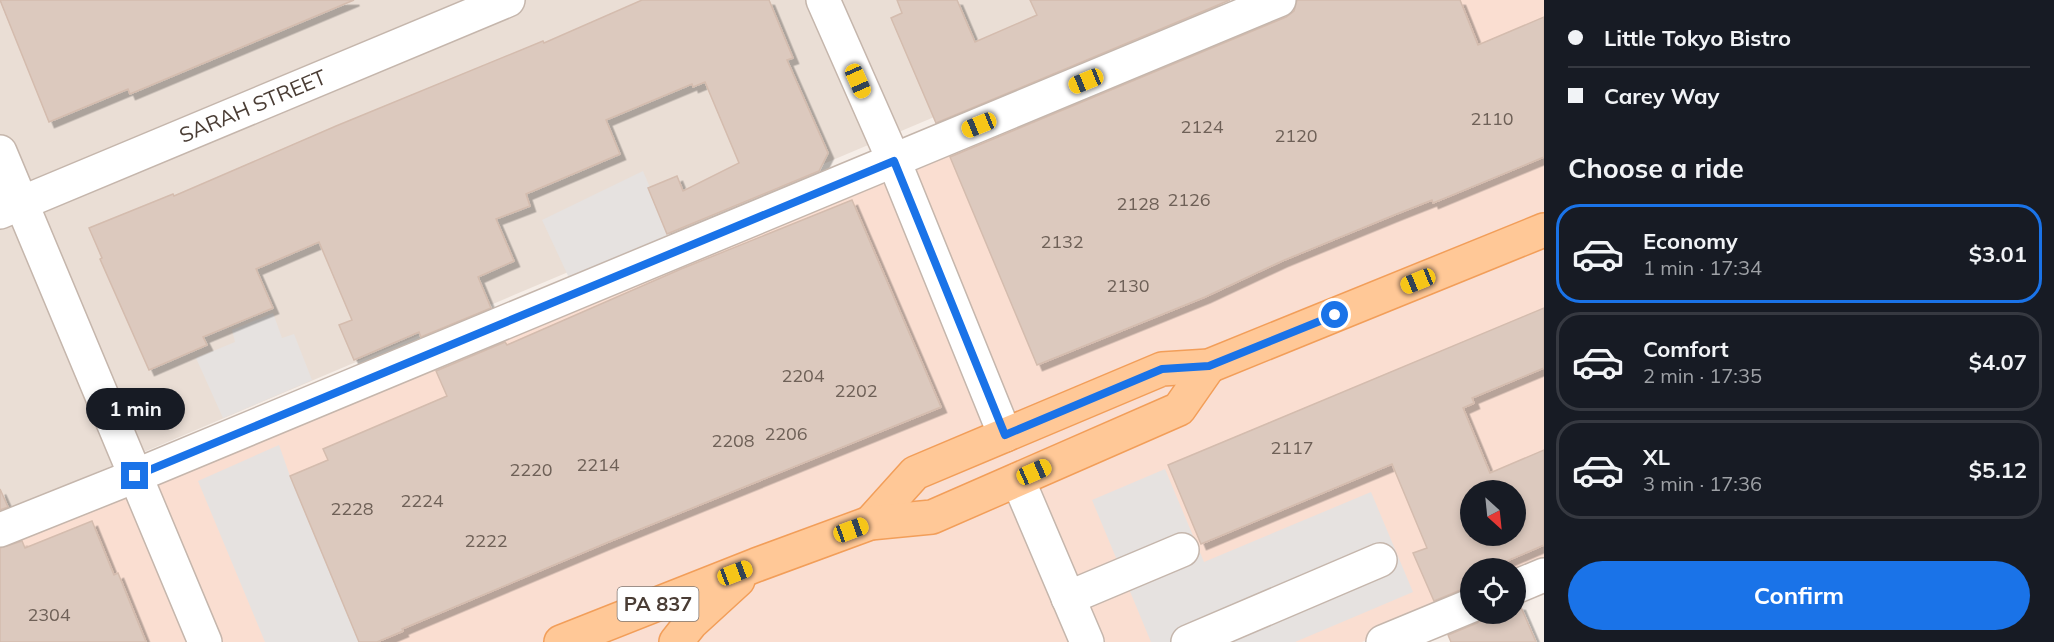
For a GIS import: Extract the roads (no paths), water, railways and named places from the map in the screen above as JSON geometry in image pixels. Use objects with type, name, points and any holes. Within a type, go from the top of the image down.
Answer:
[{"type":"main road","name":"PA 837","points":[[870,523],[915,473],[1162,369],[1209,366],[1544,230]]},
{"type":"main road","name":"PA 837","points":[[561,642],[870,523],[932,517],[1179,409],[1209,366]]},
{"type":"main road","points":[[676,642],[691,623],[723,592],[756,565]]},
{"type":"street","name":"SARAH STREET","points":[[10,208],[508,0]]},
{"type":"street","points":[[823,0],[894,161],[1005,435]]},
{"type":"street","points":[[0,530],[1279,0]]},
{"type":"street","points":[[0,152],[10,208],[135,476],[205,642]]},
{"type":"street","points":[[1018,480],[1087,642]]},
{"type":"street","points":[[1068,598],[1182,550]]},
{"type":"street","points":[[1188,642],[1380,560]]},
{"type":"street","points":[[1526,582],[1544,575]]},
{"type":"street","points":[[1383,642],[1460,610]]}]
